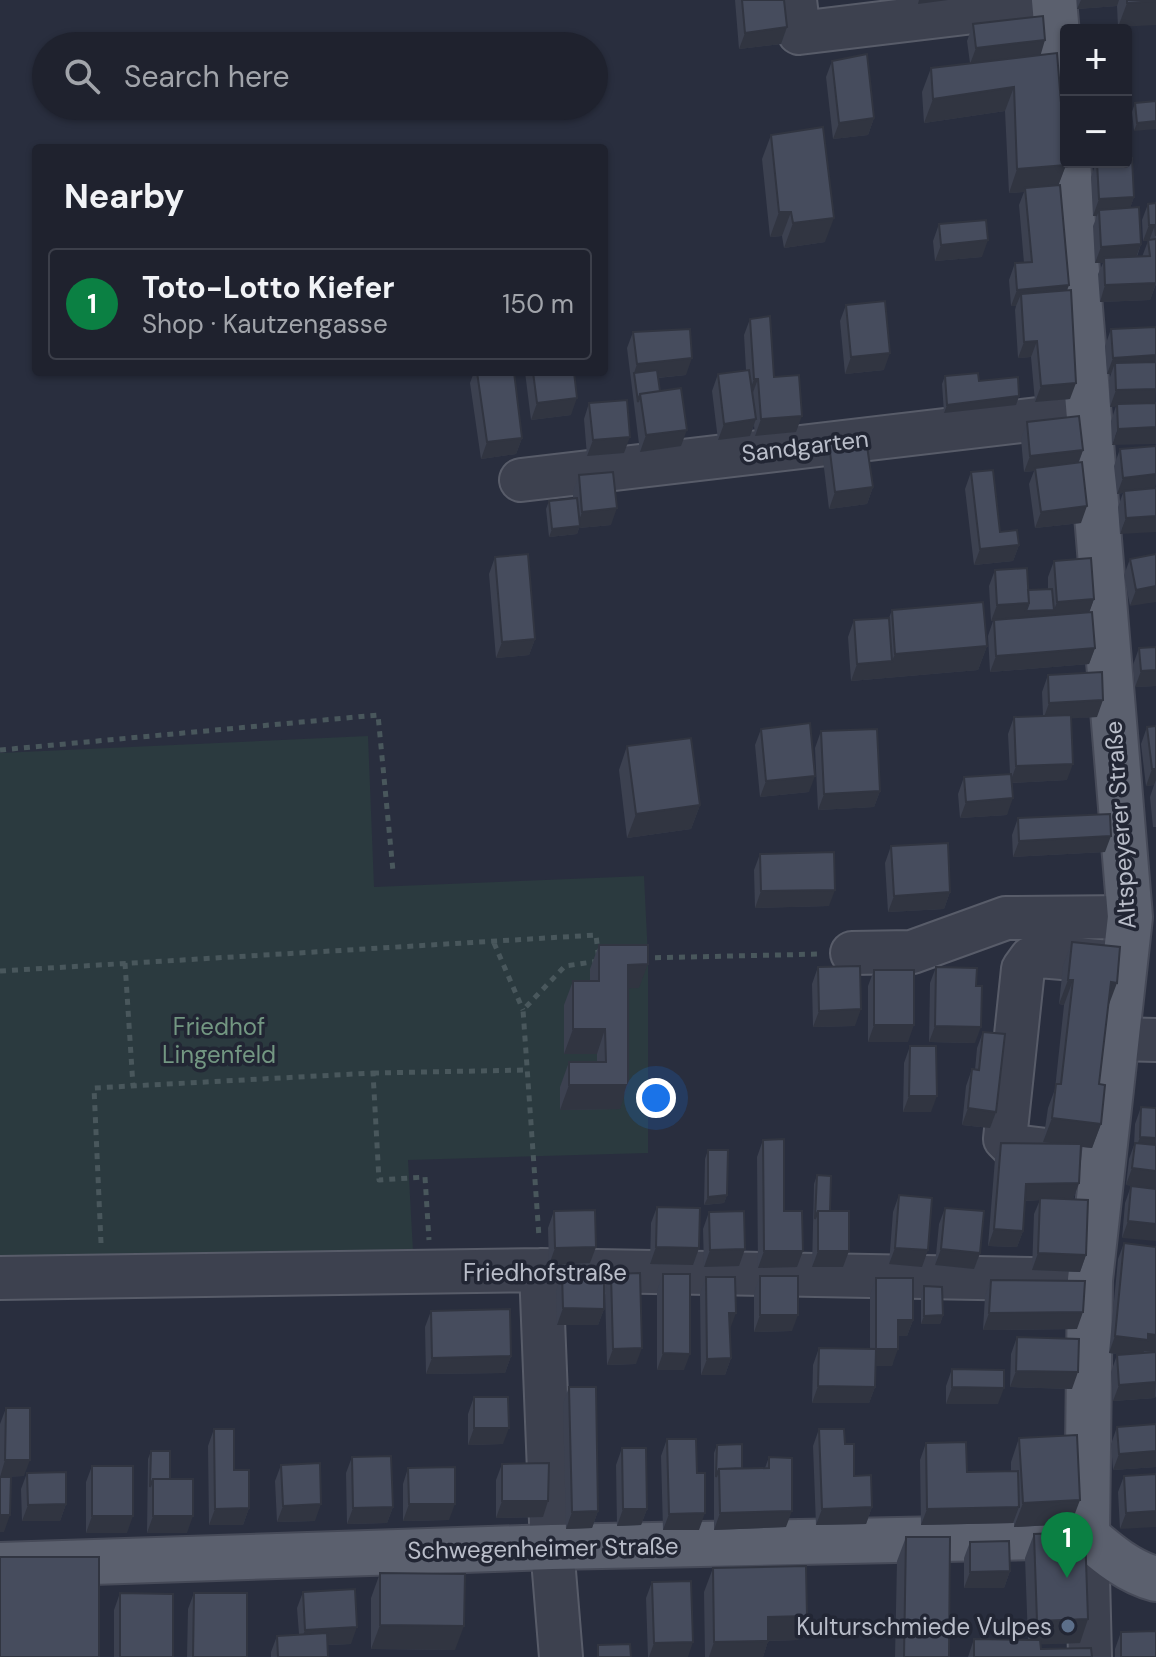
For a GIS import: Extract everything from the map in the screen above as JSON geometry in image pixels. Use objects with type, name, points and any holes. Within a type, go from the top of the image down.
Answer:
[{"type":"main road","points":[[1054,1],[1062,96]]},
{"type":"main road","name":"Altspeyerer Straße","points":[[1069,168],[1130,917],[1125,963],[1136,1040],[1104,1157],[1090,1280],[1087,1536]]},
{"type":"main road","points":[[1087,1536],[1114,1559],[1143,1576],[1156,1579]]},
{"type":"main road","name":"Schwegenheimer Straße","points":[[0,1565],[552,1547],[1087,1536]]},
{"type":"street","points":[[795,0],[799,33],[1054,1]]},
{"type":"street","name":"Sandgarten","points":[[521,480],[1089,413]]},
{"type":"street","points":[[1078,823],[1121,820]]},
{"type":"street","points":[[852,953],[912,952],[1006,918],[1130,917]]},
{"type":"street","points":[[1104,1157],[1012,1146],[1005,1139],[1023,969],[1031,958],[1039,956],[1125,963]]},
{"type":"street","points":[[541,1270],[552,1547],[561,1657]]},
{"type":"street","name":"Friedhofstraße","points":[[0,1278],[541,1270],[1090,1280]]},
{"type":"street","points":[[1087,1536],[1090,1657]]},
{"type":"path","points":[[0,750],[378,715],[393,871]]},
{"type":"path","points":[[0,971],[596,935],[599,961]]},
{"type":"path","points":[[494,943],[523,1010],[541,1270]]},
{"type":"path","points":[[636,959],[852,953]]},
{"type":"path","points":[[523,1010],[565,966],[611,960]]},
{"type":"path","points":[[125,963],[133,1086]]},
{"type":"path","points":[[101,1276],[94,1088],[373,1073],[527,1070]]},
{"type":"path","points":[[373,1073],[379,1180],[425,1177],[423,1271]]},
{"type":"green space","name":"Friedhof Lingenfeld","points":[[368,736],[374,887],[644,876],[648,958],[648,1153],[408,1160],[413,1251],[0,1265],[0,753]]},
{"type":"building","points":[[742,0],[784,0],[787,27],[745,33]]},
{"type":"building","points":[[1127,0],[1156,0],[1156,1],[1127,3]]},
{"type":"building","points":[[1043,16],[1045,40],[976,48],[973,24]]},
{"type":"building","points":[[1057,53],[1060,165],[1017,169],[1014,87],[933,99],[931,68]]},
{"type":"building","points":[[867,54],[874,118],[839,123],[832,61]]},
{"type":"building","points":[[1156,101],[1156,121],[1137,123],[1135,103]]},
{"type":"building","points":[[823,127],[834,218],[793,223],[791,212],[779,212],[771,135]]},
{"type":"building","points":[[1132,158],[1134,197],[1099,199],[1097,168],[1132,168]]},
{"type":"building","points":[[1060,185],[1069,285],[1017,290],[1015,263],[1032,262],[1025,188]]},
{"type":"building","points":[[1156,203],[1156,236],[1155,225],[1149,225],[1148,204]]},
{"type":"building","points":[[1139,207],[1141,244],[1101,247],[1099,210]]},
{"type":"building","points":[[986,220],[988,240],[941,245],[939,224]]},
{"type":"building","points":[[1156,239],[1156,283],[1105,285],[1104,258],[1150,256],[1148,240]]},
{"type":"building","points":[[1071,290],[1076,383],[1041,386],[1037,341],[1024,342],[1021,294]]},
{"type":"building","points":[[885,301],[890,353],[851,357],[846,305]]},
{"type":"building","points":[[770,316],[774,377],[799,375],[802,416],[761,419],[758,379],[754,379],[750,319]]},
{"type":"building","points":[[1156,327],[1156,355],[1113,358],[1111,329]]},
{"type":"building","points":[[690,329],[692,358],[637,364],[633,332]]},
{"type":"building","points":[[1156,362],[1156,389],[1116,390],[1115,363]]},
{"type":"building","points":[[657,370],[660,391],[640,394],[638,402],[634,373]]},
{"type":"building","points":[[749,370],[756,419],[724,424],[718,374]]},
{"type":"building","points":[[978,373],[979,381],[1018,377],[1019,396],[947,405],[945,376]]},
{"type":"building","points":[[478,376],[514,376],[522,438],[487,442]]},
{"type":"building","points":[[534,376],[574,376],[577,398],[537,403]]},
{"type":"building","points":[[681,388],[687,430],[646,435],[640,394]]},
{"type":"building","points":[[627,400],[630,437],[593,440],[589,403]]},
{"type":"building","points":[[1156,403],[1156,427],[1118,429],[1117,404]]},
{"type":"building","points":[[1079,416],[1083,450],[1030,456],[1027,422]]},
{"type":"building","points":[[866,439],[873,487],[835,492],[829,444]]},
{"type":"building","points":[[1156,446],[1156,474],[1123,478],[1120,449]]},
{"type":"building","points":[[1082,462],[1087,506],[1041,512],[1035,468]]},
{"type":"building","points":[[993,470],[1000,532],[1017,530],[1019,545],[980,549],[971,472]]},
{"type":"building","points":[[613,472],[617,508],[582,512],[579,475]]},
{"type":"building","points":[[1156,488],[1156,516],[1126,518],[1124,491]]},
{"type":"building","points":[[577,498],[580,526],[552,529],[549,501]]},
{"type":"building","points":[[528,554],[535,639],[502,642],[495,557]]},
{"type":"building","points":[[1156,554],[1156,586],[1136,590],[1130,559]]},
{"type":"building","points":[[1091,558],[1094,599],[1057,602],[1054,561]]},
{"type":"building","points":[[1027,568],[1029,603],[997,605],[995,570]]},
{"type":"building","points":[[1052,589],[1054,610],[1026,611],[1028,590]]},
{"type":"building","points":[[983,602],[987,646],[895,654],[892,610]]},
{"type":"building","points":[[1092,612],[1095,648],[996,656],[994,620]]},
{"type":"building","points":[[889,618],[892,661],[857,664],[854,620]]},
{"type":"building","points":[[1156,647],[1156,670],[1141,671],[1139,648]]},
{"type":"building","points":[[1102,672],[1103,700],[1049,703],[1048,675]]},
{"type":"building","points":[[1071,715],[1073,764],[1016,766],[1014,717]]},
{"type":"building","points":[[810,723],[815,776],[766,781],[761,729]]},
{"type":"building","points":[[1156,726],[1156,769],[1152,769],[1147,727]]},
{"type":"building","points":[[877,729],[880,791],[824,794],[821,731]]},
{"type":"building","points":[[691,738],[700,805],[636,814],[627,746]]},
{"type":"building","points":[[1011,774],[1013,798],[966,802],[964,777]]},
{"type":"building","points":[[1110,814],[1111,836],[1019,841],[1018,818]]},
{"type":"building","points":[[948,843],[950,892],[894,896],[891,846]]},
{"type":"building","points":[[834,852],[835,890],[761,891],[760,854]]},
{"type":"building","points":[[1072,942],[1120,947],[1117,983],[1111,982],[1099,1084],[1105,1085],[1101,1124],[1052,1118],[1056,1084],[1061,1084],[1073,980],[1068,980]]},
{"type":"building","points":[[599,945],[648,945],[648,964],[628,965],[628,1085],[569,1085],[569,1062],[606,1062],[605,1029],[573,1029],[573,981],[599,981]]},
{"type":"building","points":[[860,966],[861,1009],[819,1011],[818,967]]},
{"type":"building","points":[[936,967],[977,968],[976,986],[982,986],[981,1027],[935,1026]]},
{"type":"building","points":[[874,970],[914,970],[914,1025],[874,1025]]},
{"type":"building","points":[[983,1032],[1005,1034],[996,1112],[968,1108],[972,1069],[979,1070]]},
{"type":"building","points":[[910,1046],[936,1046],[937,1096],[909,1096]]},
{"type":"building","points":[[1141,1107],[1156,1108],[1156,1138],[1140,1137]]},
{"type":"building","points":[[784,1139],[784,1211],[802,1211],[803,1251],[764,1251],[763,1140]]},
{"type":"building","points":[[1001,1143],[1081,1144],[1079,1183],[1026,1184],[1023,1231],[994,1229]]},
{"type":"building","points":[[1135,1143],[1156,1145],[1156,1171],[1132,1168]]},
{"type":"building","points":[[708,1150],[728,1150],[727,1195],[708,1197]]},
{"type":"building","points":[[817,1175],[831,1176],[830,1211],[818,1211],[815,1219]]},
{"type":"building","points":[[1131,1186],[1156,1189],[1156,1224],[1128,1221]]},
{"type":"building","points":[[899,1195],[932,1198],[928,1250],[895,1248]]},
{"type":"building","points":[[1040,1198],[1088,1200],[1086,1255],[1038,1253]]},
{"type":"building","points":[[657,1207],[700,1208],[699,1248],[656,1247]]},
{"type":"building","points":[[945,1208],[984,1211],[980,1253],[941,1249]]},
{"type":"building","points":[[595,1210],[596,1247],[555,1248],[554,1211]]},
{"type":"building","points":[[744,1211],[745,1249],[710,1250],[709,1212]]},
{"type":"building","points":[[818,1211],[849,1211],[849,1251],[818,1251]]},
{"type":"building","points":[[1124,1243],[1156,1247],[1156,1335],[1148,1334],[1148,1340],[1115,1336]]},
{"type":"building","points":[[640,1273],[642,1348],[613,1349],[611,1274]]},
{"type":"building","points":[[562,1274],[604,1275],[604,1309],[563,1308]]},
{"type":"building","points":[[663,1274],[690,1274],[690,1354],[663,1353]]},
{"type":"building","points":[[760,1276],[798,1276],[798,1315],[760,1315]]},
{"type":"building","points":[[706,1277],[735,1277],[736,1313],[729,1313],[731,1358],[707,1359]]},
{"type":"building","points":[[876,1278],[913,1278],[913,1320],[898,1320],[898,1349],[876,1349]]},
{"type":"building","points":[[991,1280],[1085,1281],[1083,1312],[989,1313]]},
{"type":"building","points":[[924,1286],[942,1287],[943,1315],[924,1316]]},
{"type":"building","points":[[510,1309],[511,1356],[432,1358],[431,1311]]},
{"type":"building","points":[[1017,1337],[1079,1339],[1078,1372],[1016,1371]]},
{"type":"building","points":[[819,1348],[876,1349],[875,1387],[818,1386]]},
{"type":"building","points":[[1156,1352],[1156,1382],[1119,1385],[1117,1355]]},
{"type":"building","points":[[952,1369],[1004,1370],[1004,1388],[952,1387]]},
{"type":"building","points":[[569,1387],[596,1387],[598,1511],[572,1512]]},
{"type":"building","points":[[474,1397],[508,1397],[509,1428],[474,1428]]},
{"type":"building","points":[[6,1408],[30,1408],[30,1460],[5,1460]]},
{"type":"building","points":[[1156,1424],[1156,1451],[1119,1454],[1117,1427]]},
{"type":"building","points":[[214,1429],[234,1429],[234,1470],[249,1470],[249,1508],[215,1509]]},
{"type":"building","points":[[819,1429],[844,1429],[845,1444],[854,1444],[854,1476],[871,1475],[872,1507],[822,1509]]},
{"type":"building","points":[[1077,1435],[1080,1500],[1023,1503],[1019,1438]]},
{"type":"building","points":[[667,1439],[696,1439],[697,1473],[705,1473],[705,1513],[669,1514]]},
{"type":"building","points":[[966,1442],[967,1472],[1018,1471],[1019,1507],[927,1509],[926,1443]]},
{"type":"building","points":[[742,1444],[742,1468],[719,1469],[716,1477],[717,1445]]},
{"type":"building","points":[[622,1448],[646,1448],[647,1509],[623,1509]]},
{"type":"building","points":[[151,1451],[170,1451],[170,1479],[153,1479],[150,1487]]},
{"type":"building","points":[[391,1456],[393,1507],[353,1508],[352,1457]]},
{"type":"building","points":[[769,1457],[792,1458],[792,1511],[720,1513],[719,1469],[769,1468]]},
{"type":"building","points":[[320,1463],[321,1504],[283,1506],[281,1465]]},
{"type":"building","points":[[549,1463],[548,1501],[502,1501],[502,1464]]},
{"type":"building","points":[[92,1466],[133,1466],[133,1516],[92,1516]]},
{"type":"building","points":[[455,1467],[455,1504],[409,1504],[408,1468]]},
{"type":"building","points":[[66,1472],[66,1504],[28,1505],[27,1473]]},
{"type":"building","points":[[1156,1474],[1156,1511],[1126,1513],[1124,1476]]},
{"type":"building","points":[[0,1477],[11,1477],[10,1515],[0,1515]]},
{"type":"building","points":[[153,1479],[193,1479],[193,1516],[153,1516]]},
{"type":"building","points":[[1085,1532],[1088,1619],[1037,1621],[1034,1534]]},
{"type":"building","points":[[906,1537],[950,1537],[949,1657],[904,1657]]},
{"type":"building","points":[[1009,1541],[1010,1571],[970,1572],[970,1542]]},
{"type":"building","points":[[0,1557],[99,1557],[99,1657],[0,1657]]},
{"type":"building","points":[[806,1566],[807,1616],[768,1617],[768,1641],[714,1642],[713,1568]]},
{"type":"building","points":[[380,1573],[465,1574],[464,1626],[380,1625]]},
{"type":"building","points":[[691,1581],[693,1642],[654,1643],[652,1582]]},
{"type":"building","points":[[355,1589],[357,1627],[305,1630],[303,1592]]},
{"type":"building","points":[[120,1593],[173,1594],[173,1657],[120,1657]]},
{"type":"building","points":[[194,1593],[247,1593],[247,1657],[193,1657]]},
{"type":"building","points":[[1156,1631],[1156,1657],[1121,1657],[1121,1632]]},
{"type":"building","points":[[327,1633],[328,1657],[278,1657],[277,1636]]},
{"type":"building","points":[[974,1639],[1040,1640],[1041,1649],[1091,1648],[1092,1657],[974,1657]]},
{"type":"building","points":[[630,1644],[631,1657],[598,1657],[598,1645]]},
{"type":"place","name":"Toto-Lotto Kiefer","points":[[1067,1578]]},
{"type":"place","name":"Kulturschmiede Vulpes","points":[[1068,1626]]}]
